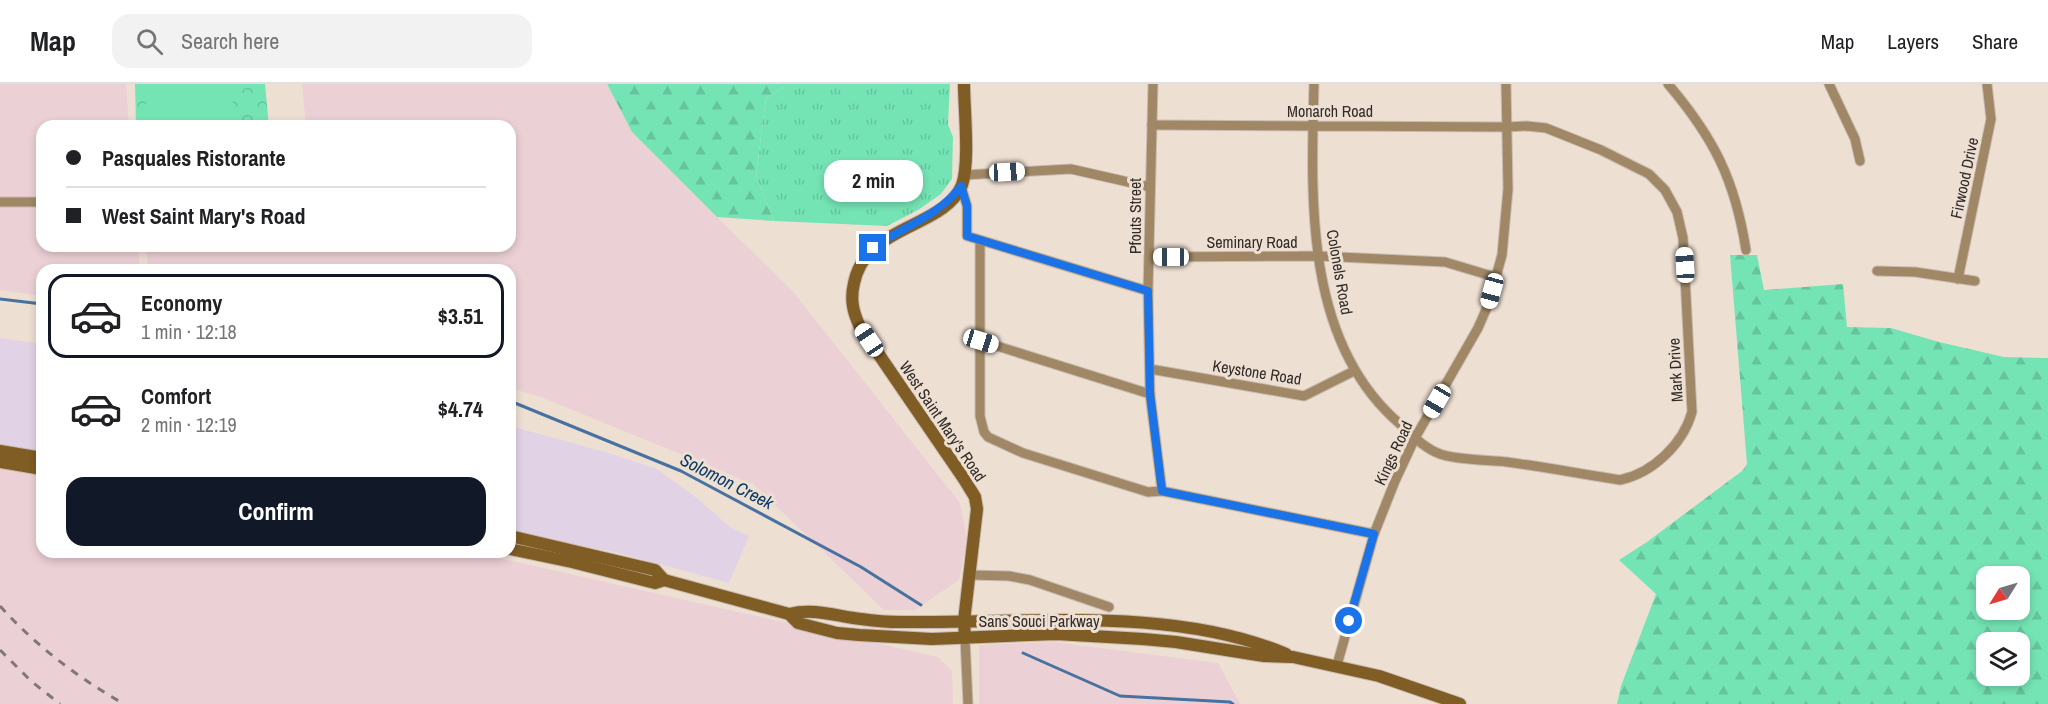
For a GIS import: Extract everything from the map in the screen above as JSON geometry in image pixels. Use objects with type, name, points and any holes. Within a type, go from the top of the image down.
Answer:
[{"type":"main road","points":[[963,180],[964,84]]},
{"type":"main road","name":"West Saint Mary's Road","points":[[963,180],[954,197],[941,208],[873,248],[862,262],[855,277],[852,304],[860,327],[975,497],[977,509],[964,621],[965,638]]},
{"type":"main road","points":[[0,451],[36,457]]},
{"type":"main road","points":[[0,462],[36,468]]},
{"type":"main road","name":"Sans Souci Parkway","points":[[516,537],[655,570],[664,580],[789,614],[805,611],[882,621],[1116,621],[1183,627],[1260,642],[1293,657]]},
{"type":"main road","name":"Sans Souci Parkway","points":[[516,550],[655,583],[664,580]]},
{"type":"main road","name":"Sans Souci Parkway","points":[[789,614],[798,623],[837,633],[896,638],[1056,634],[1176,642],[1264,656],[1293,657],[1337,665],[1418,688],[1460,704]]},
{"type":"street","name":"Pfouts Street","points":[[1153,84],[1148,291],[1150,394],[1162,491]]},
{"type":"street","name":"Colonels Road","points":[[1314,84],[1314,197],[1318,256],[1330,317],[1354,371],[1389,415],[1415,438]]},
{"type":"street","name":"Kings Road","points":[[1337,665],[1374,534],[1415,438],[1478,328],[1488,305],[1502,255],[1508,189],[1506,84]]},
{"type":"street","points":[[1668,84],[1701,127],[1725,168],[1740,218],[1746,250]]},
{"type":"street","points":[[1828,84],[1855,139],[1860,161]]},
{"type":"street","name":"Firwood Drive","points":[[1958,279],[1991,118],[1987,84]]},
{"type":"street","name":"Monarch Road","points":[[1152,125],[1506,127]]},
{"type":"street","name":"Mark Drive","points":[[1415,438],[1441,454],[1620,480],[1646,471],[1679,441],[1688,427],[1692,412],[1683,238],[1677,212],[1665,190],[1649,174],[1601,150],[1546,128],[1506,127]]},
{"type":"street","points":[[1148,291],[967,236],[967,206],[963,180],[1071,169],[1150,187]]},
{"type":"street","points":[[0,202],[36,202]]},
{"type":"street","points":[[980,241],[980,416],[984,432],[988,437],[1023,453],[1148,492],[1162,491],[1374,534]]},
{"type":"street","name":"Seminary Road","points":[[1150,257],[1318,256],[1445,262],[1496,277]]},
{"type":"street","points":[[1877,271],[1915,272],[1975,281]]},
{"type":"street","points":[[981,341],[1150,394]]},
{"type":"street","name":"Keystone Road","points":[[1150,369],[1304,396],[1354,371]]},
{"type":"street","points":[[970,575],[1009,576],[1030,580],[1108,607]]},
{"type":"street","points":[[965,638],[968,704]]},
{"type":"shaded area","points":[[0,84],[126,84],[129,120],[36,120],[36,252],[138,252],[140,264],[36,264],[36,295],[0,290]]},
{"type":"shaded area","points":[[302,84],[607,84],[632,132],[795,294],[960,503],[967,540],[959,580],[915,610],[884,610],[753,484],[541,397],[516,390],[516,264],[148,264],[146,252],[516,252],[516,120],[305,120]]},
{"type":"shaded area","points":[[0,338],[36,343],[36,450],[0,445]]},
{"type":"shaded area","points":[[516,428],[609,453],[657,469],[698,499],[730,527],[749,536],[729,583],[615,552],[516,534]]},
{"type":"shaded area","points":[[0,468],[36,474],[36,558],[499,558],[938,657],[952,671],[953,704],[0,704]]},
{"type":"shaded area","points":[[1053,642],[1218,663],[1240,704],[979,704],[979,645]]},
{"type":"green space","points":[[135,84],[265,84],[268,120],[136,120]]},
{"type":"green space","points":[[151,84],[231,84],[234,120],[142,120]]},
{"type":"green space","points":[[607,84],[784,84],[784,87],[766,98],[756,176],[774,221],[717,217],[632,132]]},
{"type":"green space","points":[[784,84],[950,84],[948,124],[953,137],[952,179],[941,194],[918,210],[887,226],[774,221],[756,176],[766,98],[784,87]]},
{"type":"green space","points":[[1730,255],[1757,255],[1764,290],[1843,284],[1847,327],[1891,328],[2004,357],[2048,358],[2048,704],[1617,704],[1621,686],[1656,594],[1619,560],[1647,542],[1742,471],[1747,464]]},
{"type":"waterway","name":"Solomon Creek","points":[[0,299],[36,303]]},
{"type":"waterway","name":"Solomon Creek","points":[[516,403],[681,471],[861,567],[921,605]]},
{"type":"waterway","name":"Solomon Creek","points":[[1023,653],[1120,696],[1233,704]]},
{"type":"railway","points":[[0,606],[58,660],[124,704]]},
{"type":"railway","points":[[0,650],[31,681],[60,704]]},
{"type":"route","points":[[873,248],[941,208],[954,197],[961,186],[967,206],[967,236],[1148,291],[1150,394],[1162,491],[1374,534],[1349,621]]}]
